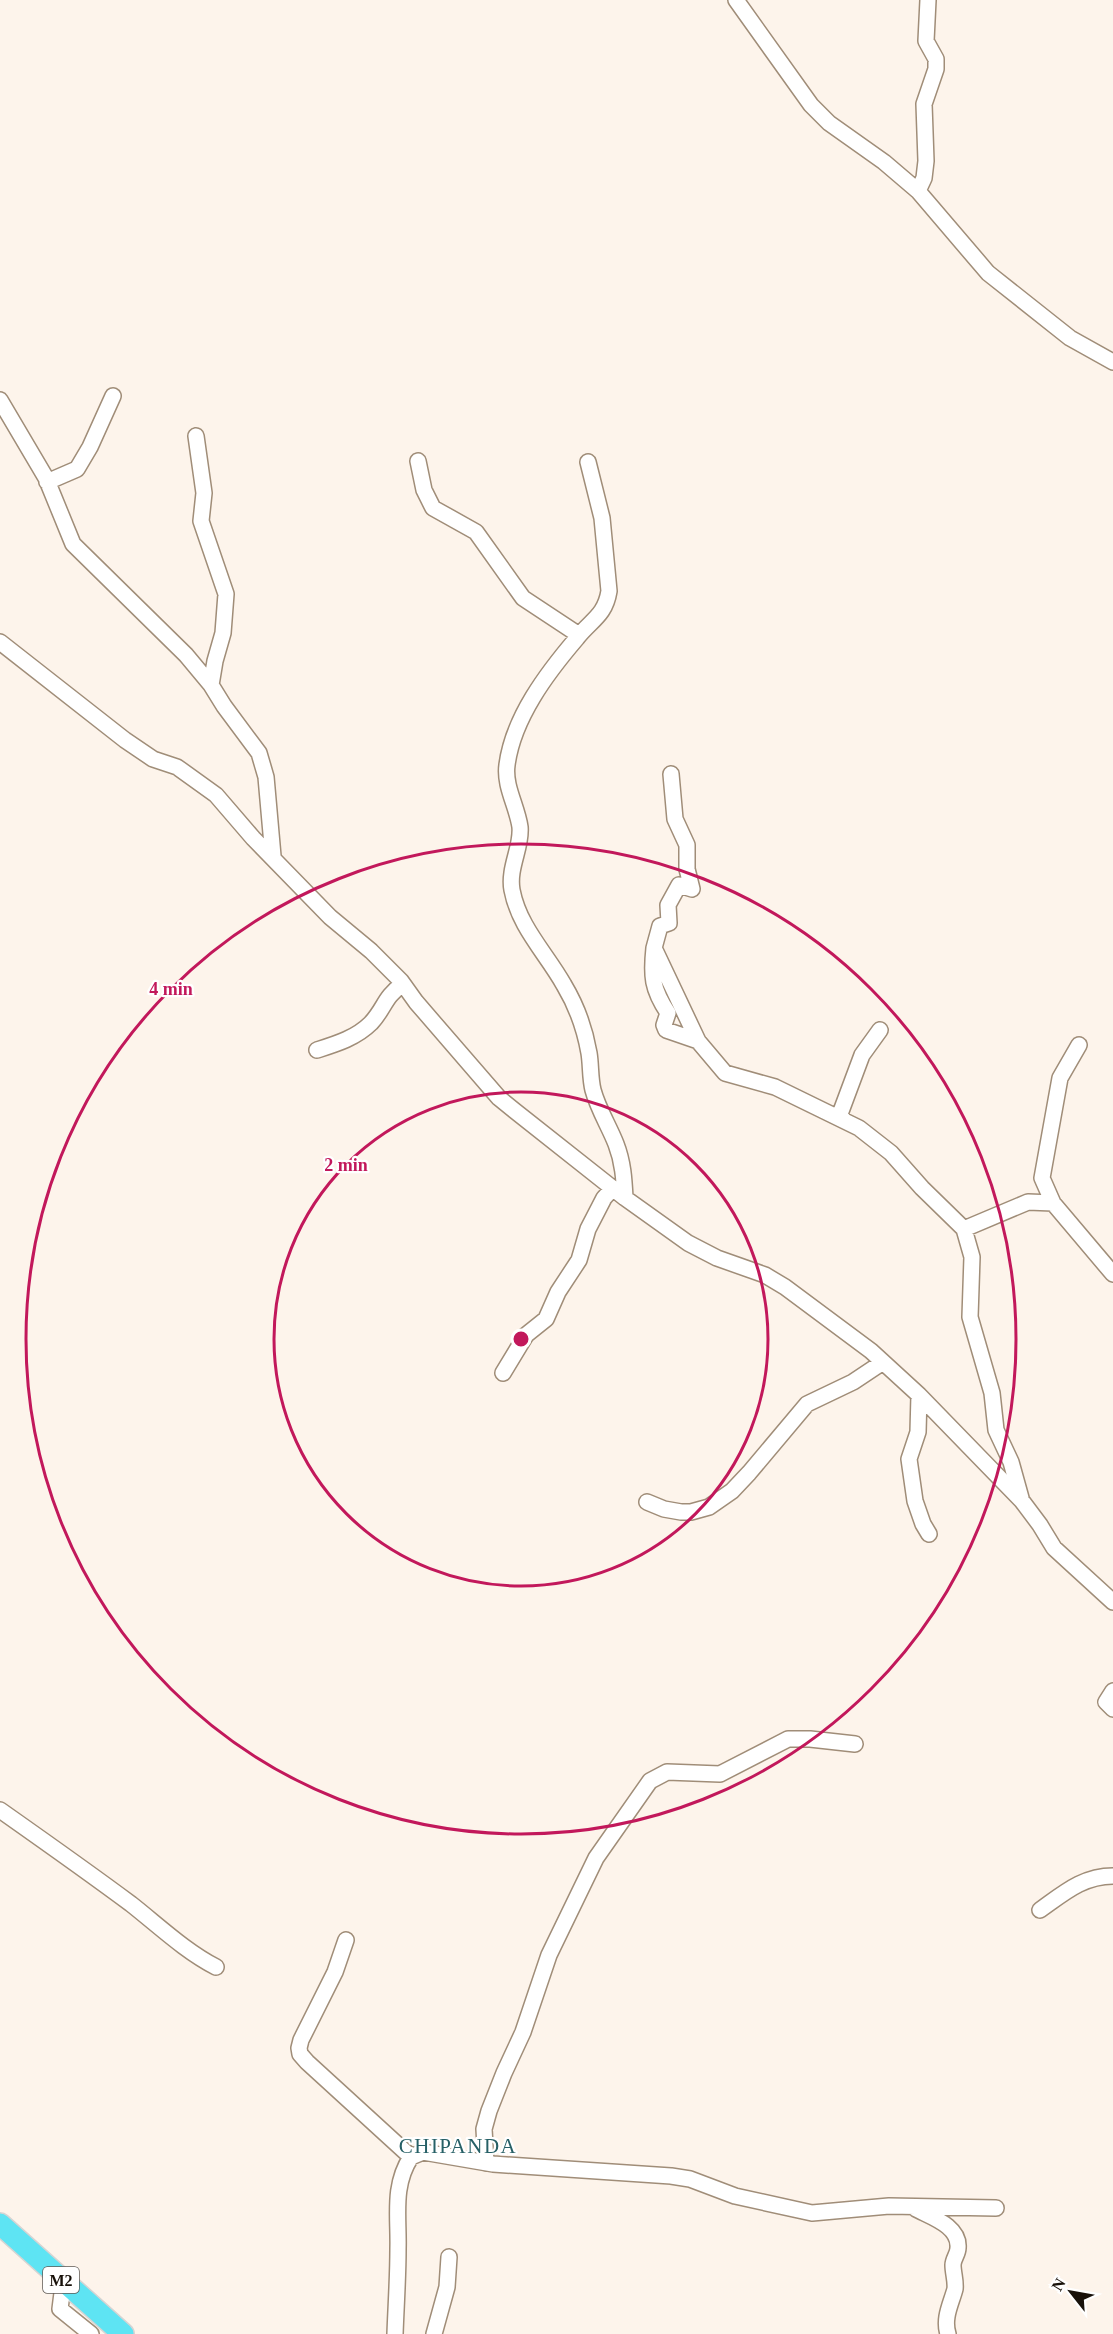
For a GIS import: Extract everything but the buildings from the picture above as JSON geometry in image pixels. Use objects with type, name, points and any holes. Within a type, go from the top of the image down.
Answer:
[{"type":"highway","name":"M2","points":[[0,2224],[123,2334]]},
{"type":"street","points":[[736,0],[811,105],[829,123],[884,162],[918,191],[988,273],[1070,338],[1113,362]]},
{"type":"street","points":[[918,191],[924,178],[927,161],[924,104],[936,69],[936,59],[926,41],[928,0]]},
{"type":"street","points":[[47,482],[77,469],[90,447],[113,396]]},
{"type":"street","points":[[0,400],[47,482],[73,544],[186,655],[211,685],[259,753],[263,762],[273,856]]},
{"type":"street","points":[[196,436],[204,493],[201,521],[226,594],[224,633],[214,661],[211,685]]},
{"type":"street","points":[[418,461],[424,490],[433,507],[476,531],[523,598],[579,635]]},
{"type":"street","points":[[588,462],[602,518],[609,591],[605,609],[579,635],[537,693],[520,721],[507,766],[520,831],[514,860],[512,889],[528,932],[564,986],[582,1025],[589,1052],[592,1089],[616,1144],[624,1173],[619,1193]]},
{"type":"street","points":[[0,642],[125,740],[153,759],[177,767],[216,795],[253,838],[330,917],[371,951],[403,984],[499,1098],[619,1193],[688,1243],[717,1258],[765,1275],[883,1362],[919,1395],[1022,1501],[1054,1548],[1113,1602]]},
{"type":"street","points":[[671,774],[675,819],[687,845],[687,869],[692,889],[679,885],[668,905],[669,923],[660,926],[651,973],[659,1000],[668,1013],[664,1025],[666,1030],[698,1041]]},
{"type":"street","points":[[654,948],[698,1041],[725,1072],[775,1087],[843,1119],[873,1138],[891,1153],[922,1188],[964,1229],[972,1257],[970,1317],[992,1393],[996,1430],[1011,1462],[1022,1501]]},
{"type":"street","points":[[316,1050],[342,1042],[370,1023],[390,993],[403,984]]},
{"type":"street","points":[[843,1119],[840,1109],[852,1086],[856,1070],[867,1047],[880,1030]]},
{"type":"street","points":[[1079,1045],[1060,1078],[1042,1178],[1053,1203],[1113,1274]]},
{"type":"street","points":[[503,1373],[526,1335],[546,1319],[558,1292],[579,1260],[588,1228],[604,1198],[619,1193]]},
{"type":"street","points":[[964,1229],[1028,1202],[1053,1203]]},
{"type":"street","points":[[647,1502],[664,1509],[681,1512],[709,1507],[732,1491],[807,1404],[853,1382],[883,1362]]},
{"type":"street","points":[[919,1395],[918,1432],[909,1459],[915,1501],[929,1534]]},
{"type":"street","points":[[1113,1691],[1106,1702],[1113,1709]]},
{"type":"street","points":[[486,2163],[484,2129],[489,2111],[523,2032],[549,1955],[596,1858],[650,1781],[667,1772],[720,1774],[788,1739],[855,1743]]},
{"type":"street","points":[[0,1810],[102,1882],[168,1932],[194,1956],[216,1967]]},
{"type":"street","points":[[1040,1910],[1079,1882],[1093,1877],[1113,1876]]},
{"type":"street","points":[[346,1940],[335,1972],[301,2040],[300,2054],[411,2157]]},
{"type":"street","points":[[395,2334],[397,2198],[400,2179],[411,2157],[423,2152],[486,2163],[671,2176],[690,2179],[735,2196],[812,2213],[890,2206],[996,2208]]},
{"type":"street","points":[[912,2207],[948,2225],[955,2235],[958,2247],[953,2264],[955,2286],[948,2308],[946,2327],[948,2334]]},
{"type":"street","points":[[434,2334],[447,2287],[450,2257]]},
{"type":"street","points":[[68,2286],[62,2293],[60,2309],[90,2334]]},
{"type":"district","name":"CHIPANDA","points":[[458,2146]]}]
